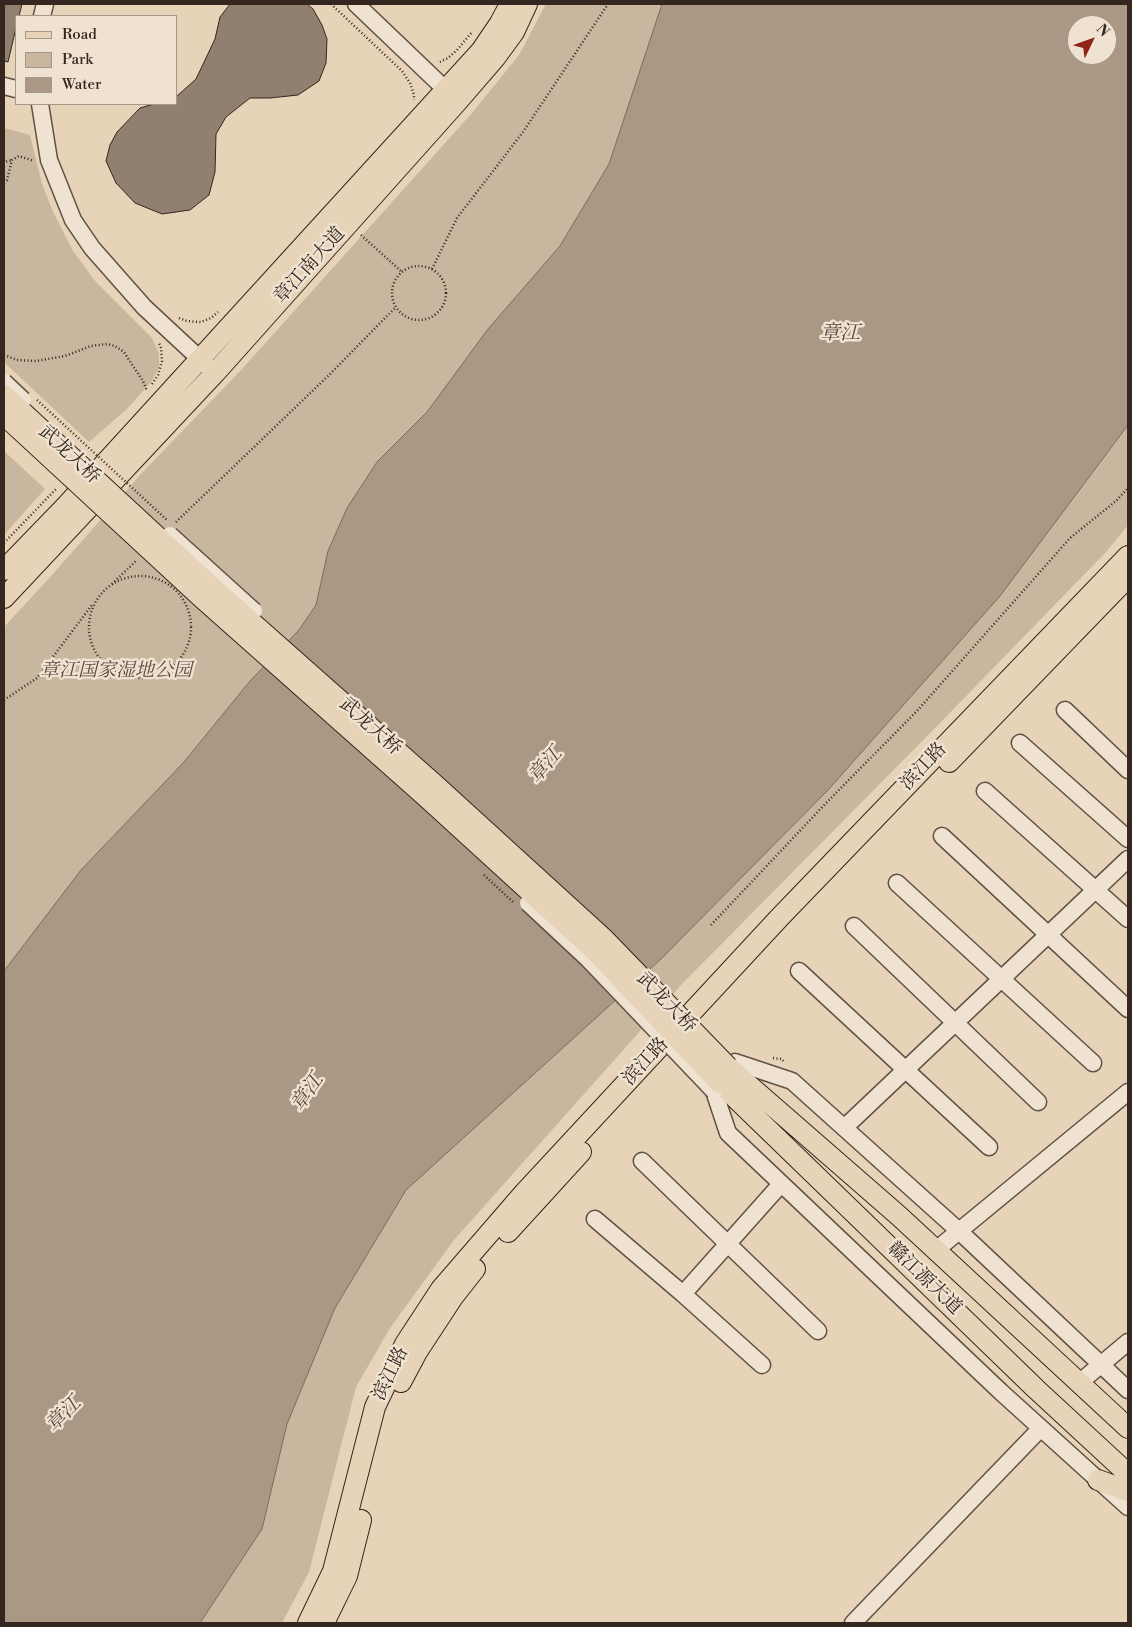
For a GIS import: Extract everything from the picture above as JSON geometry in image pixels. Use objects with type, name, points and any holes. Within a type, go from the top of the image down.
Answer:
[{"type":"main road","name":"章江南大道","points":[[208,366],[445,89],[480,51],[500,23],[510,4]]},
{"type":"main road","name":"章江南大道","points":[[68,506],[208,366],[495,58],[514,32],[527,4]]},
{"type":"main road","name":"武龙大桥","points":[[4,394],[213,588],[433,783],[604,939],[724,1076]]},
{"type":"main road","name":"武龙大桥","points":[[4,415],[203,599],[424,795],[594,950],[724,1076]]},
{"type":"main road","points":[[4,570],[68,506]]},
{"type":"main road","points":[[4,598],[68,506]]},
{"type":"main road","name":"滨江路","points":[[308,1623],[333,1571],[375,1407],[405,1344],[441,1289],[524,1193],[780,917],[1128,556]]},
{"type":"main road","name":"滨江路","points":[[324,1623],[347,1576],[375,1450],[387,1410],[417,1352],[453,1297],[490,1250],[783,932],[1128,577]]},
{"type":"main road","name":"赣江源大道","points":[[724,1076],[936,1250],[1128,1428]]},
{"type":"main road","name":"赣江源大道","points":[[724,1076],[1036,1388],[1128,1474]]},
{"type":"main road","points":[[1098,1480],[1128,1491]]},
{"type":"street","points":[[356,4],[445,89]]},
{"type":"street","points":[[40,105],[49,160],[73,220],[92,248],[138,300],[208,366]]},
{"type":"street","points":[[4,382],[607,932],[724,1076],[728,1133],[1041,1428],[1128,1507]]},
{"type":"street","points":[[4,425],[419,802],[588,959],[724,1076],[792,1081],[959,1231],[1128,1390]]},
{"type":"street","points":[[1065,710],[1128,770]]},
{"type":"street","points":[[1020,743],[1128,839]]},
{"type":"street","points":[[985,791],[1128,919]]},
{"type":"street","points":[[942,836],[1128,1009]]},
{"type":"street","points":[[844,1128],[1128,858]]},
{"type":"street","points":[[897,883],[1093,1063]]},
{"type":"street","points":[[854,926],[1038,1102]]},
{"type":"street","points":[[799,971],[989,1147]]},
{"type":"street","points":[[936,1250],[1128,1092]]},
{"type":"street","points":[[642,1161],[818,1331]]},
{"type":"street","points":[[683,1294],[781,1184]]},
{"type":"street","points":[[595,1219],[762,1365]]},
{"type":"street","points":[[1079,1383],[1128,1342]]},
{"type":"street","points":[[853,1623],[1041,1428]]},
{"type":"path","points":[[331,4],[402,72],[410,83],[414,95],[414,106]]},
{"type":"path","points":[[432,269],[457,218],[523,132],[608,4]]},
{"type":"path","points":[[434,61],[441,62],[448,58],[474,29]]},
{"type":"path","points":[[4,160],[5,162],[19,156],[40,162]]},
{"type":"path","points":[[4,183],[12,160]]},
{"type":"path","points":[[356,230],[402,272]]},
{"type":"path","points":[[416,266],[432,269],[438,274],[446,288],[444,303],[436,315],[422,320],[414,320],[401,313],[396,307],[392,292],[393,285],[402,272],[416,266]]},
{"type":"path","points":[[175,523],[329,375],[396,307]]},
{"type":"path","points":[[175,317],[187,321],[201,322],[211,318],[219,311]]},
{"type":"path","points":[[4,355],[17,360],[36,362],[65,356],[91,346],[108,344],[124,352],[148,392],[158,375],[162,360],[158,341]]},
{"type":"path","points":[[86,457],[93,450]]},
{"type":"path","points":[[4,544],[57,485],[68,506]]},
{"type":"path","points":[[711,925],[828,801],[917,711],[1070,538],[1116,501],[1128,488]]},
{"type":"path","points":[[4,700],[37,678],[98,598],[140,557]]},
{"type":"path","points":[[135,560],[143,566]]},
{"type":"path","points":[[150,573],[165,587]]},
{"type":"path","points":[[98,598],[90,617],[88,628],[93,649],[107,666],[126,677],[137,678],[158,675],[176,663],[186,649],[190,633],[188,611],[176,592],[169,586],[150,577],[131,577],[112,584]]},
{"type":"path","points":[[172,594],[194,614]]},
{"type":"path","points":[[481,872],[518,906]]},
{"type":"green space","name":"章江国家湿地公园","points":[[546,4],[662,4],[609,164],[560,246],[488,329],[427,412],[377,462],[347,508],[328,551],[316,605],[299,630],[250,681],[184,762],[81,870],[4,971],[4,627],[141,474],[243,368],[472,113],[519,55]]},
{"type":"green space","points":[[4,128],[30,135],[42,184],[53,212],[73,251],[95,281],[152,338],[159,354],[159,368],[151,382],[127,409],[89,442],[4,362]]},
{"type":"green space","points":[[1128,425],[1128,525],[1106,552],[682,984],[454,1240],[390,1328],[356,1387],[309,1572],[282,1623],[200,1623],[262,1529],[287,1424],[335,1308],[406,1190],[661,959],[829,789],[1000,596]]},
{"type":"green space","points":[[4,451],[45,489],[4,535]]},
{"type":"water","name":"章江","points":[[662,4],[1128,4],[1128,425],[1000,596],[829,789],[661,959],[406,1190],[335,1308],[287,1424],[262,1529],[200,1623],[4,1623],[4,971],[81,870],[184,762],[250,681],[299,630],[316,605],[328,551],[347,508],[377,462],[427,412],[488,329],[560,246],[609,164]]},
{"type":"building","points":[[4,4],[22,4],[19,15],[15,15],[15,32],[8,62],[4,61]]},
{"type":"building","points":[[230,4],[307,4],[313,9],[327,39],[326,63],[319,81],[298,95],[250,98],[226,117],[216,134],[215,172],[209,195],[190,210],[162,214],[135,203],[116,183],[106,161],[110,145],[117,132],[140,108],[150,105],[178,105],[178,95],[196,79],[215,39],[220,17]]}]
